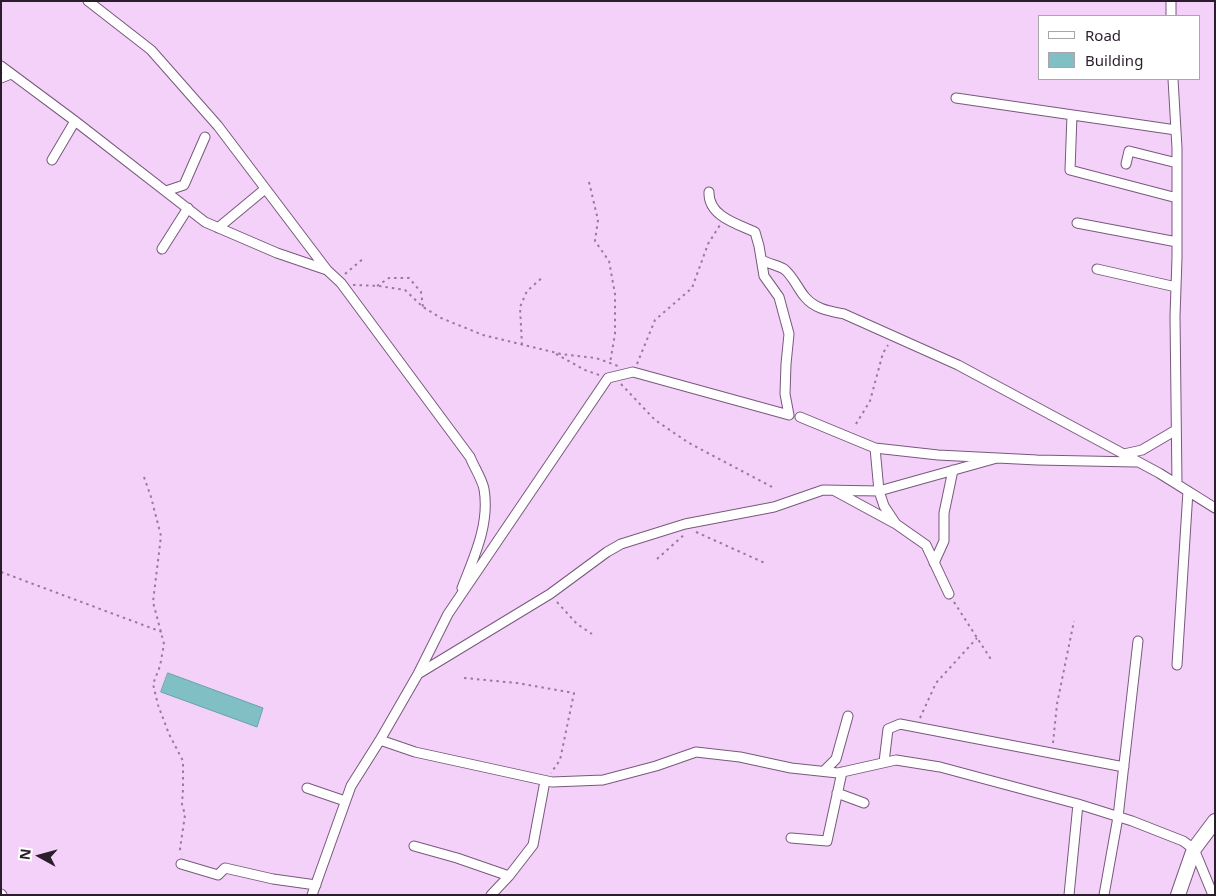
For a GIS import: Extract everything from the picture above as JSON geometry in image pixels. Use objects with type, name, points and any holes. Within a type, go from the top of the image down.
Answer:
[{"type":"street","points":[[88,1],[101,5],[151,50],[218,126],[327,270],[340,282],[470,457],[484,488],[486,512],[481,537],[458,599]]},
{"type":"street","points":[[1171,1],[1171,15]]},
{"type":"street","points":[[1,66],[205,222],[277,252],[327,270]]},
{"type":"street","points":[[1,78],[11,74]]},
{"type":"street","points":[[1173,80],[1177,163],[1177,484]]},
{"type":"street","points":[[956,98],[1176,130]]},
{"type":"street","points":[[1072,115],[1070,127],[1070,170],[1177,198]]},
{"type":"street","points":[[52,160],[75,121]]},
{"type":"street","points":[[166,191],[184,185],[205,137]]},
{"type":"street","points":[[1126,164],[1129,151],[1177,163]]},
{"type":"street","points":[[218,228],[265,189]]},
{"type":"street","points":[[312,895],[351,786],[418,674],[448,614],[611,377],[633,372],[789,415],[785,387],[789,334],[779,297],[764,276],[755,232],[724,219],[710,203],[709,192]]},
{"type":"street","points":[[162,249],[188,208]]},
{"type":"street","points":[[1078,223],[1177,242]]},
{"type":"street","points":[[762,260],[784,269],[797,284],[805,298],[814,306],[844,314],[958,365],[1139,462],[1215,508]]},
{"type":"street","points":[[1097,269],[1176,287]]},
{"type":"street","points":[[800,417],[875,448],[938,455],[1139,462]]},
{"type":"street","points":[[1124,454],[1142,450],[1176,430]]},
{"type":"street","points":[[875,448],[879,491],[884,506],[896,524]]},
{"type":"street","points":[[418,674],[550,594],[607,552],[621,544],[686,524],[774,507],[823,490],[879,491],[997,458]]},
{"type":"street","points":[[934,563],[944,541],[944,513],[953,470]]},
{"type":"street","points":[[834,491],[896,524],[926,545],[949,594]]},
{"type":"street","points":[[1177,665],[1188,491]]},
{"type":"street","points":[[1104,895],[1118,817],[1138,641]]},
{"type":"street","points":[[824,771],[836,759],[848,716]]},
{"type":"street","points":[[884,762],[888,730],[900,724],[1124,767]]},
{"type":"street","points":[[380,740],[415,752],[552,782],[603,780],[656,766],[696,752],[740,757],[791,768],[824,771],[842,772],[896,760],[940,767],[1078,804],[1183,841],[1194,849],[1213,892]]},
{"type":"street","points":[[792,838],[827,841],[842,772]]},
{"type":"street","points":[[491,895],[509,876],[533,845],[545,781]]},
{"type":"street","points":[[307,788],[345,802]]},
{"type":"street","points":[[837,793],[864,803]]},
{"type":"street","points":[[1069,895],[1078,804]]},
{"type":"street","points":[[1178,895],[1194,849],[1215,821]]},
{"type":"street","points":[[414,846],[457,858],[509,876]]},
{"type":"street","points":[[183,865],[218,875],[225,868],[273,879],[316,885]]},
{"type":"path","points":[[589,182],[598,220],[595,242],[609,261],[615,294],[615,334],[610,363]]},
{"type":"path","points":[[340,282],[405,290],[423,307],[441,318],[483,335],[553,352],[596,358],[633,372],[655,320],[692,288],[708,244],[724,219]]},
{"type":"path","points":[[340,282],[364,258]]},
{"type":"path","points":[[522,345],[520,307],[528,291],[543,277]]},
{"type":"path","points":[[377,286],[389,278],[409,278],[421,292],[423,307]]},
{"type":"path","points":[[856,424],[870,401],[883,353],[892,336]]},
{"type":"path","points":[[553,352],[585,370],[611,377],[655,420],[689,443],[774,488]]},
{"type":"path","points":[[144,477],[161,536],[153,602],[164,644],[160,666],[153,684],[169,734],[183,761],[182,804],[184,815],[180,849],[183,865]]},
{"type":"path","points":[[657,559],[691,529],[766,564]]},
{"type":"path","points":[[1,572],[162,632]]},
{"type":"path","points":[[550,594],[576,624],[592,634]]},
{"type":"path","points":[[949,594],[992,661]]},
{"type":"path","points":[[1052,753],[1057,704],[1074,621]]},
{"type":"path","points":[[916,727],[936,683],[977,638]]},
{"type":"path","points":[[464,678],[517,683],[574,693],[560,760],[545,781]]},
{"type":"building","points":[[168,673],[263,708],[257,727],[161,692]]}]
